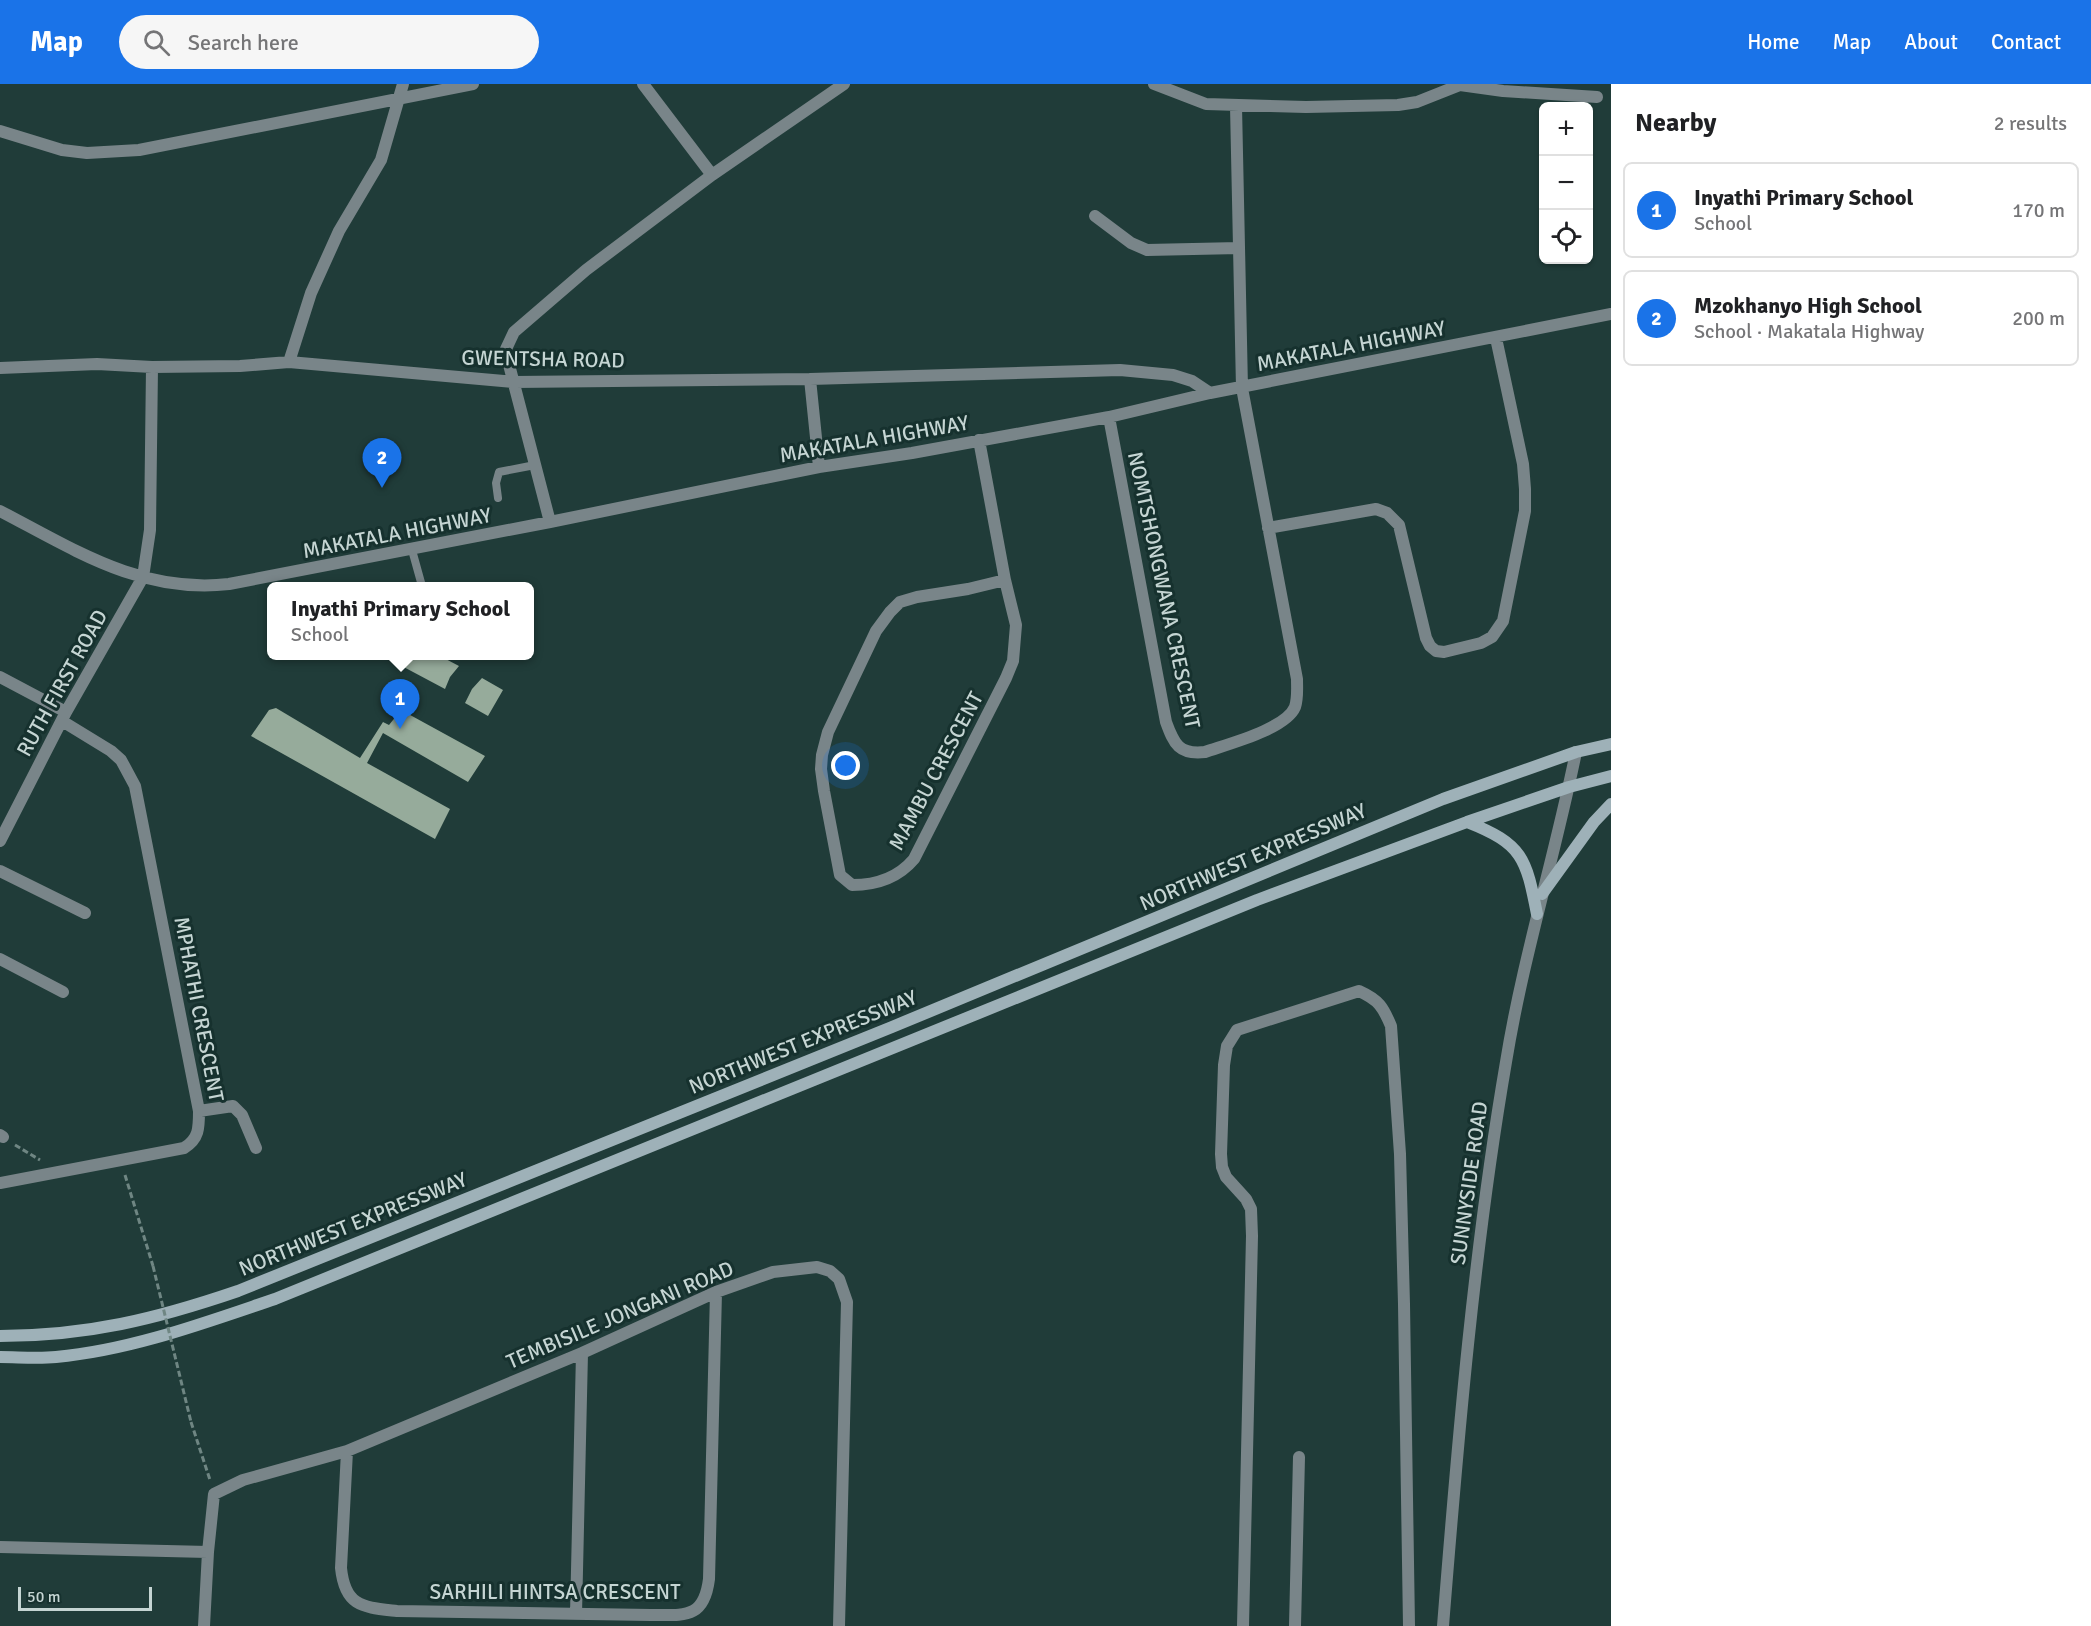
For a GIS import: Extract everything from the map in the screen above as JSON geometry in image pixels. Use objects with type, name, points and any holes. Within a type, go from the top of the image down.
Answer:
[{"type":"main road","name":"NORTHWEST EXPRESSWAY","points":[[0,1336],[43,1336],[105,1328],[176,1312],[238,1291],[870,1036],[1443,800],[1576,752],[1611,744]]},
{"type":"main road","name":"NORTHWEST EXPRESSWAY","points":[[0,1357],[55,1357],[123,1346],[275,1299],[1257,900],[1467,822],[1569,787],[1611,776]]},
{"type":"main road","points":[[1542,894],[1594,822],[1611,804]]},
{"type":"main road","points":[[1467,822],[1505,840],[1517,852],[1531,883],[1537,914]]},
{"type":"street","points":[[290,362],[311,293],[339,231],[381,160],[404,84]]},
{"type":"street","points":[[0,131],[62,150],[107,153],[139,150],[473,84]]},
{"type":"street","points":[[643,84],[712,175]]},
{"type":"street","points":[[550,522],[506,349],[514,332],[586,270],[712,175],[844,84]]},
{"type":"street","points":[[1154,84],[1206,104],[1236,106],[1398,105],[1417,102],[1460,84],[1503,91],[1597,97]]},
{"type":"street","name":"NOMTSHONGWANA CRESCENT","points":[[1109,417],[1166,722],[1172,738],[1186,752],[1194,754],[1277,725],[1289,716],[1294,707],[1297,697],[1297,679],[1242,387],[1236,106]]},
{"type":"street","points":[[1095,216],[1131,243],[1148,250],[1239,248]]},
{"type":"street","name":"MAKATALA HIGHWAY","points":[[0,511],[106,566],[178,585],[204,587],[267,578],[412,550],[819,467],[1109,417],[1210,393],[1611,314]]},
{"type":"street","points":[[1268,528],[1376,509],[1387,513],[1399,525],[1425,638],[1430,646],[1436,651],[1444,652],[1481,643],[1492,636],[1503,621],[1525,511],[1526,489],[1523,464],[1496,338]]},
{"type":"street","name":"GWENTSHA ROAD","points":[[0,368],[97,364],[152,367],[240,366],[290,362],[514,382],[810,379],[1120,370],[1173,375],[1192,381],[1210,393]]},
{"type":"street","points":[[143,577],[150,530],[152,367]]},
{"type":"street","points":[[810,379],[819,467]]},
{"type":"street","name":"MAMBU CRESCENT","points":[[980,440],[1005,579],[1016,625],[1013,660],[914,859],[907,868],[891,878],[852,885],[840,875],[824,791],[821,770],[822,755],[828,732],[876,632],[900,602],[916,597],[968,589],[1005,579]]},
{"type":"street","name":"RUTH FIRST ROAD","points":[[0,841],[64,716],[143,577]]},
{"type":"street","name":"MPHATHI CRESCENT","points":[[0,677],[64,716],[111,751],[121,760],[135,786],[199,1111],[197,1136],[191,1144],[184,1148],[0,1183]]},
{"type":"street","name":"SUNNYSIDE ROAD","points":[[1443,1626],[1455,1475],[1486,1188],[1506,1059],[1537,914],[1576,752]]},
{"type":"street","points":[[0,871],[85,913]]},
{"type":"street","points":[[0,959],[63,992]]},
{"type":"street","points":[[1243,1626],[1252,1236],[1251,1209],[1222,1167],[1227,1046],[1237,1030],[1359,991],[1375,998],[1391,1026],[1400,1154],[1404,1281],[1409,1626]]},
{"type":"street","points":[[199,1111],[233,1106],[242,1115],[256,1148]]},
{"type":"street","name":"TEMBISILE JONGANI ROAD","points":[[214,1494],[243,1480],[347,1451],[582,1353],[716,1293],[773,1272],[817,1267],[830,1271],[839,1279],[847,1302],[839,1626]]},
{"type":"street","name":"SARHILI HINTSA CRESCENT","points":[[347,1451],[341,1568],[345,1590],[350,1598],[362,1605],[397,1611],[679,1615],[691,1612],[699,1607],[707,1595],[709,1579],[716,1293]]},
{"type":"street","points":[[576,1614],[582,1353]]},
{"type":"street","points":[[1295,1626],[1299,1457]]},
{"type":"street","points":[[204,1626],[214,1494]]},
{"type":"street","points":[[0,1547],[208,1552]]},
{"type":"lane","points":[[498,498],[496,483],[499,472],[535,465]]},
{"type":"lane","points":[[412,550],[421,582]]},
{"type":"path","points":[[2,1136],[60,1172]]},
{"type":"path","points":[[121,1161],[153,1266],[191,1422],[214,1494]]},
{"type":"building","points":[[391,660],[448,660],[459,666],[450,677],[445,689]]},
{"type":"building","points":[[482,678],[503,690],[488,716],[465,703],[472,689]]},
{"type":"building","points":[[276,708],[360,758],[383,722],[389,725],[401,710],[485,756],[468,782],[383,733],[367,763],[450,809],[435,839],[251,736],[269,710]]},
{"type":"place","name":"Mzokhanyo High School","points":[[382,488]]},
{"type":"place","name":"Inyathi Primary School","points":[[400,729]]}]
